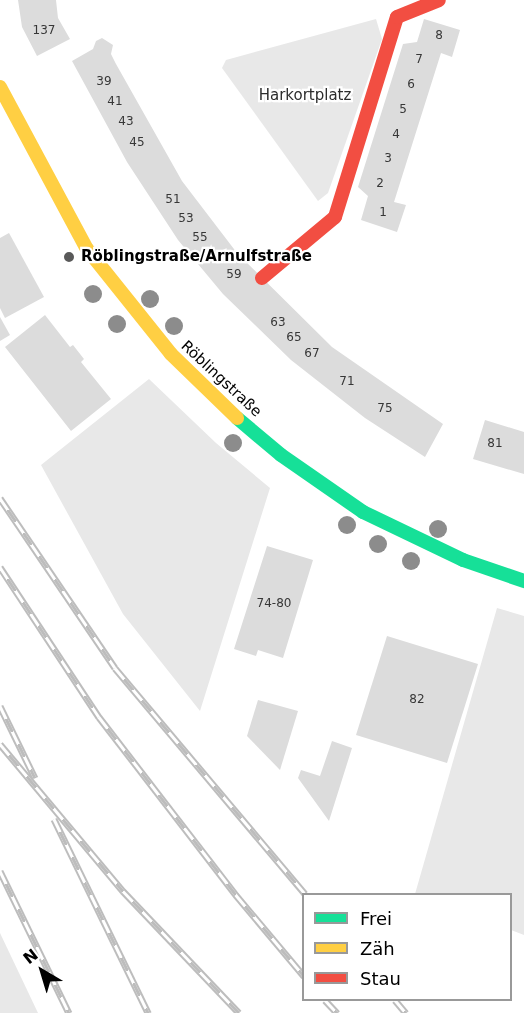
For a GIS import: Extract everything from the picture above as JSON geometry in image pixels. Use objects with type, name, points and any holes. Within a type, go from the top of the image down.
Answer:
[{"type":"street","points":[[262,278],[334,217],[397,17],[439,0]]},
{"type":"street","name":"Röblingstraße","points":[[0,87],[87,249],[171,354],[225,408],[281,455],[363,512],[414,539],[524,581]]},
{"type":"green space","name":"Harkortplatz","points":[[376,19],[382,39],[328,193],[318,201],[222,68],[226,60]]},
{"type":"green space","points":[[149,379],[216,443],[270,488],[200,711],[123,614],[41,465]]},
{"type":"green space","points":[[497,608],[524,616],[524,935],[512,930],[512,893],[415,893]]},
{"type":"green space","points":[[0,933],[38,1013],[0,1013]]},
{"type":"building","points":[[18,0],[56,0],[58,18],[70,39],[37,56],[22,27]]},
{"type":"building","points":[[424,19],[460,30],[452,57],[441,53],[394,202],[406,205],[397,232],[361,220],[368,196],[358,187],[403,44],[417,42]]},
{"type":"building","points":[[102,38],[113,45],[111,54],[116,64],[182,181],[237,253],[332,347],[443,424],[425,457],[365,418],[291,360],[223,294],[178,240],[127,162],[72,61],[93,49],[96,41]]},
{"type":"building","points":[[9,233],[44,297],[5,318],[0,308],[0,238]]},
{"type":"building","points":[[45,315],[70,347],[73,345],[84,359],[81,362],[111,399],[71,431],[5,347]]},
{"type":"building","points":[[0,317],[10,335],[0,341]]},
{"type":"building","points":[[485,420],[524,432],[524,474],[473,459]]},
{"type":"building","points":[[267,546],[313,560],[283,658],[258,650],[256,656],[234,649]]},
{"type":"building","points":[[387,636],[478,664],[447,763],[356,735]]},
{"type":"building","points":[[258,700],[298,711],[280,770],[247,736]]},
{"type":"building","points":[[332,741],[352,748],[329,821],[298,778],[301,770],[320,776]]},
{"type":"railway","points":[[0,498],[115,668],[304,893]]},
{"type":"railway","points":[[0,567],[99,717],[236,895],[302,974]]},
{"type":"railway","points":[[0,706],[35,778]]},
{"type":"railway","points":[[0,744],[123,891],[239,1013]]},
{"type":"railway","points":[[54,819],[148,1013]]},
{"type":"railway","points":[[0,871],[69,1013]]},
{"type":"railway","points":[[326,1001],[337,1013]]},
{"type":"railway","points":[[396,1001],[406,1013]]},
{"type":"traffic: fast","points":[[237,418],[281,455],[363,512],[463,560],[524,581]]},
{"type":"traffic: slow","points":[[0,87],[87,249],[171,354],[237,418]]},
{"type":"traffic: jam","points":[[262,278],[335,217],[397,17],[439,0]]},
{"type":"place","name":"Röblingstraße/Arnulfstraße","points":[[69,257]]}]
